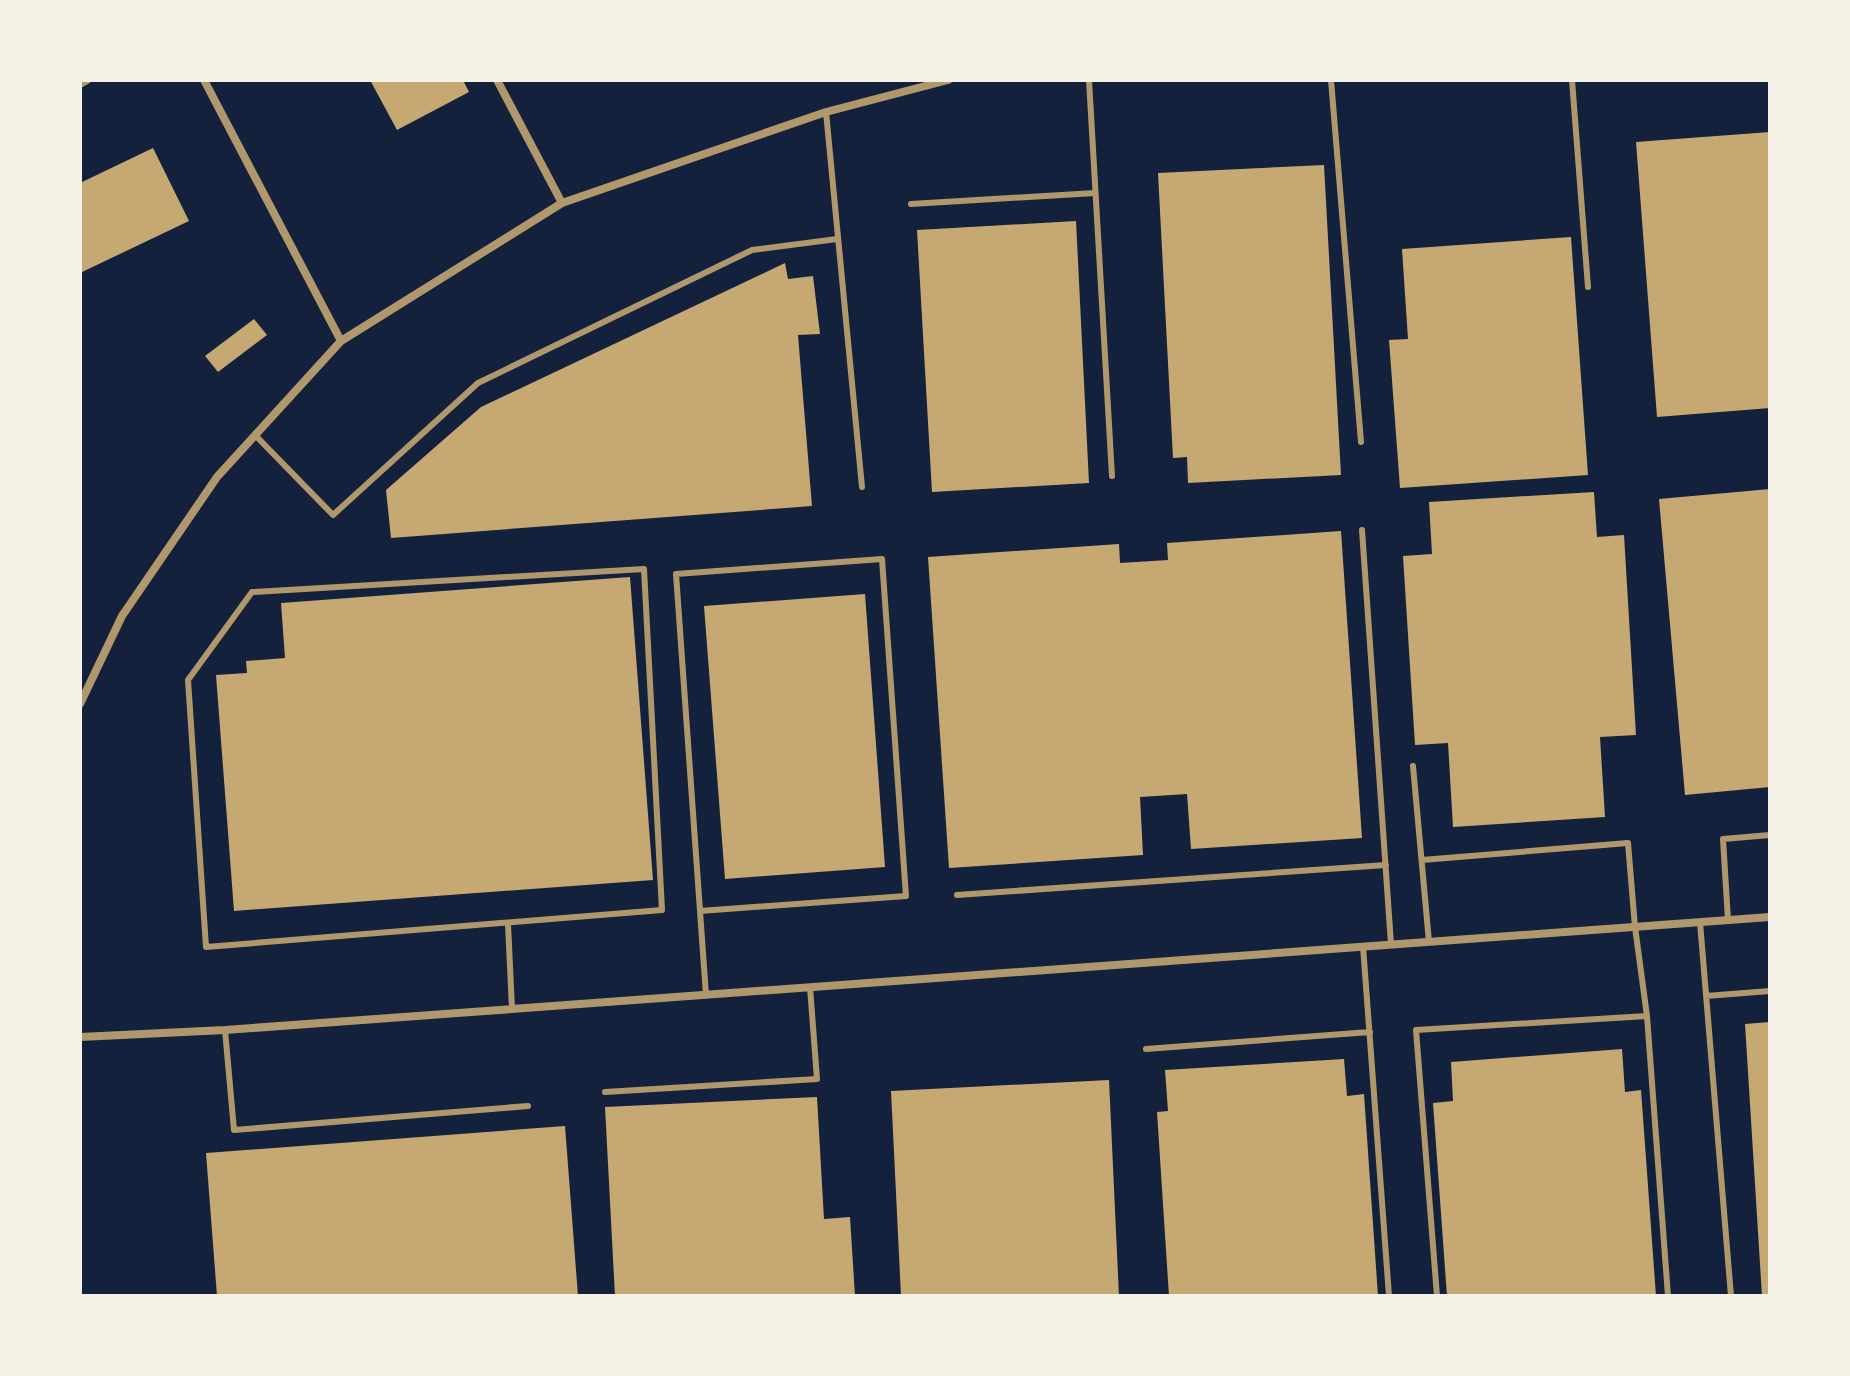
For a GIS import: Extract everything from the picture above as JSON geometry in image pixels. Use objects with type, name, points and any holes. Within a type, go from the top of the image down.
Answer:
[{"type":"street","points":[[80,84],[87,80]]},
{"type":"street","points":[[204,80],[341,341]]},
{"type":"street","points":[[497,80],[562,203]]},
{"type":"street","points":[[80,704],[122,616],[217,477],[341,341],[562,203],[826,112],[948,80]]},
{"type":"street","points":[[80,1037],[225,1030],[1770,917]]},
{"type":"lane","points":[[1089,80],[1112,476]]},
{"type":"lane","points":[[1331,80],[1361,442]]},
{"type":"lane","points":[[1572,80],[1588,287]]},
{"type":"lane","points":[[826,112],[862,487]]},
{"type":"lane","points":[[911,204],[1095,193]]},
{"type":"lane","points":[[255,435],[333,515],[478,383],[752,250],[837,239]]},
{"type":"lane","points":[[1362,530],[1391,944]]},
{"type":"lane","points":[[700,911],[906,896],[882,559],[676,574],[700,911],[706,995]]},
{"type":"lane","points":[[644,569],[662,910],[508,924],[206,947],[188,680],[252,592],[644,569]]},
{"type":"lane","points":[[1413,766],[1429,942]]},
{"type":"lane","points":[[1728,920],[1723,839],[1770,835]]},
{"type":"lane","points":[[1422,860],[1628,843],[1647,1016],[1668,1296]]},
{"type":"lane","points":[[957,895],[1386,865]]},
{"type":"lane","points":[[1700,922],[1731,1296]]},
{"type":"lane","points":[[508,924],[512,1009]]},
{"type":"lane","points":[[1363,946],[1389,1296]]},
{"type":"lane","points":[[605,1092],[817,1079],[810,987]]},
{"type":"lane","points":[[1706,996],[1770,991]]},
{"type":"lane","points":[[1437,1296],[1416,1030],[1647,1016]]},
{"type":"lane","points":[[225,1030],[234,1130],[528,1106]]},
{"type":"lane","points":[[1146,1049],[1370,1032]]},
{"type":"building","points":[[370,80],[463,80],[469,92],[397,130]]},
{"type":"building","points":[[1770,132],[1770,408],[1657,417],[1636,142]]},
{"type":"building","points":[[153,148],[189,221],[80,273],[80,183]]},
{"type":"building","points":[[1324,165],[1341,475],[1188,483],[1187,457],[1173,458],[1158,173]]},
{"type":"building","points":[[1076,221],[1089,483],[932,492],[917,230]]},
{"type":"building","points":[[1571,237],[1588,475],[1400,488],[1389,340],[1408,339],[1402,249]]},
{"type":"building","points":[[785,263],[788,279],[813,276],[820,334],[798,335],[812,506],[391,538],[386,490],[481,407]]},
{"type":"building","points":[[254,319],[267,335],[218,372],[205,356]]},
{"type":"building","points":[[1770,489],[1770,787],[1685,795],[1659,499]]},
{"type":"building","points":[[1594,492],[1597,537],[1624,535],[1636,735],[1600,737],[1605,817],[1453,827],[1448,743],[1415,745],[1403,556],[1432,554],[1429,502]]},
{"type":"building","points":[[1341,531],[1362,838],[1191,849],[1187,794],[1140,797],[1143,855],[949,868],[928,557],[1119,544],[1120,563],[1168,560],[1167,543]]},
{"type":"building","points":[[630,577],[653,880],[234,911],[216,675],[247,673],[246,661],[285,658],[281,603]]},
{"type":"building","points":[[865,594],[885,867],[725,879],[704,606]]},
{"type":"building","points":[[1770,1022],[1770,1296],[1762,1296],[1745,1024]]},
{"type":"building","points":[[1622,1049],[1625,1092],[1641,1090],[1656,1296],[1447,1296],[1433,1103],[1453,1101],[1451,1062]]},
{"type":"building","points":[[1344,1059],[1347,1096],[1364,1094],[1378,1296],[1169,1296],[1157,1112],[1168,1111],[1165,1070]]},
{"type":"building","points":[[1109,1080],[1119,1296],[901,1296],[891,1091]]},
{"type":"building","points":[[817,1097],[824,1219],[850,1217],[855,1296],[615,1296],[605,1107]]},
{"type":"building","points":[[565,1126],[578,1296],[217,1296],[206,1153]]}]
